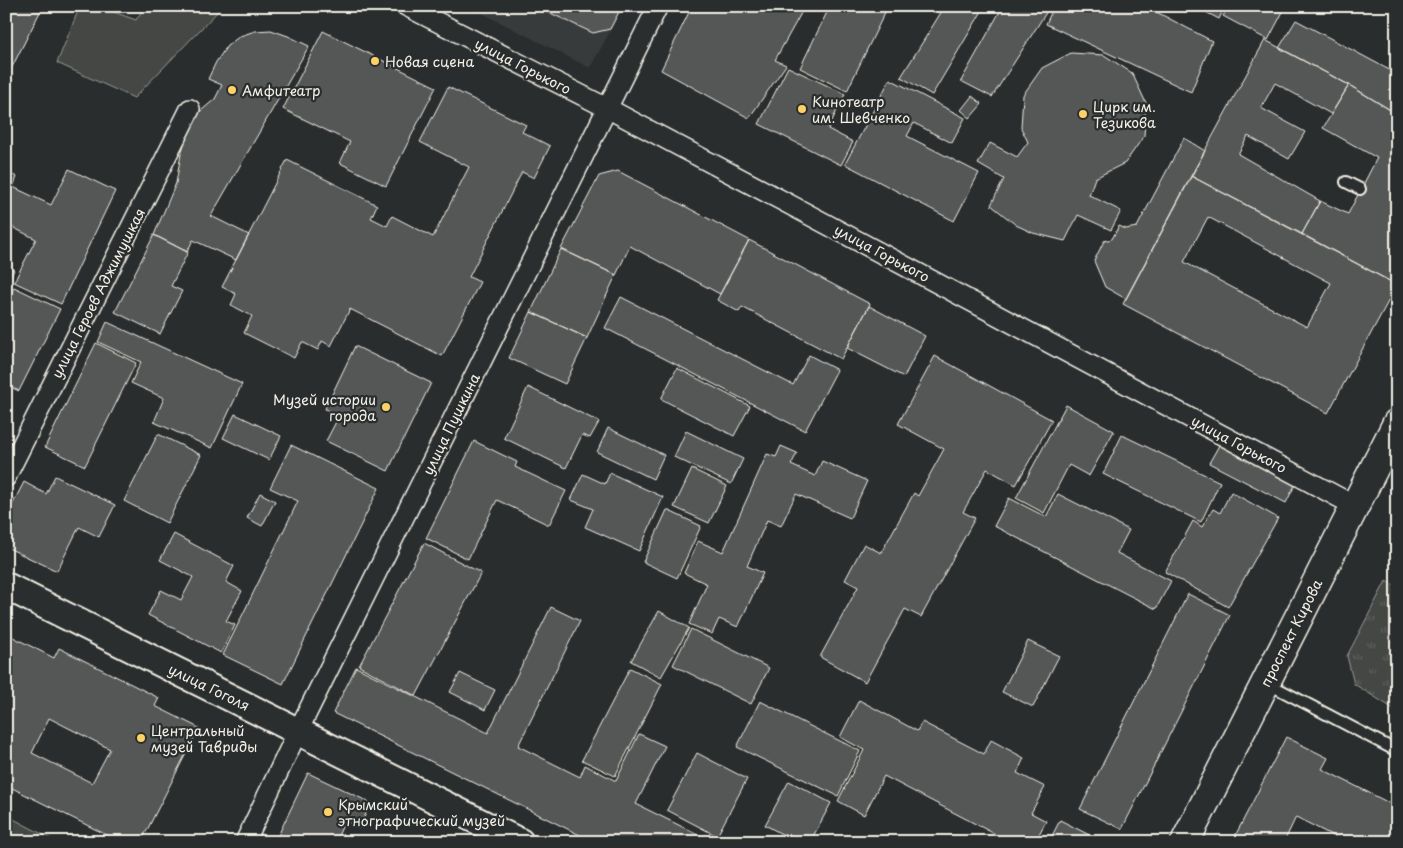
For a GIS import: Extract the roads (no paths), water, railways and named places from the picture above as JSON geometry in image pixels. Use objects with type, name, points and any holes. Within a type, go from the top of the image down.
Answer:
[{"type":"main road","name":"проспект Кирова","points":[[1185,842],[1397,423]]},
{"type":"main road","name":"улица Гоголя","points":[[6,586],[520,842]]},
{"type":"street","name":"улица Горького","points":[[406,6],[607,108],[1355,506]]},
{"type":"street","name":"улица Пушкина","points":[[245,842],[298,731],[658,6]]},
{"type":"street","name":"улица Героев Аджимушкая","points":[[6,478],[190,109]]},
{"type":"lane","points":[[1346,182],[1360,189]]},
{"type":"lane","points":[[1266,682],[1397,751]]},
{"type":"place","name":"Новая сцена","points":[[375,61]]},
{"type":"place","name":"Амфитеатр","points":[[232,90]]},
{"type":"place","name":"Кинотеатр им. Шевченко","points":[[802,109]]},
{"type":"place","name":"Цирк им. Тезикова","points":[[1083,114]]},
{"type":"place","name":"Музей истории города","points":[[386,407]]},
{"type":"place","name":"Центральный музей Тавриды","points":[[141,738]]},
{"type":"place","name":"Крымский этнографический музей","points":[[328,812]]}]
